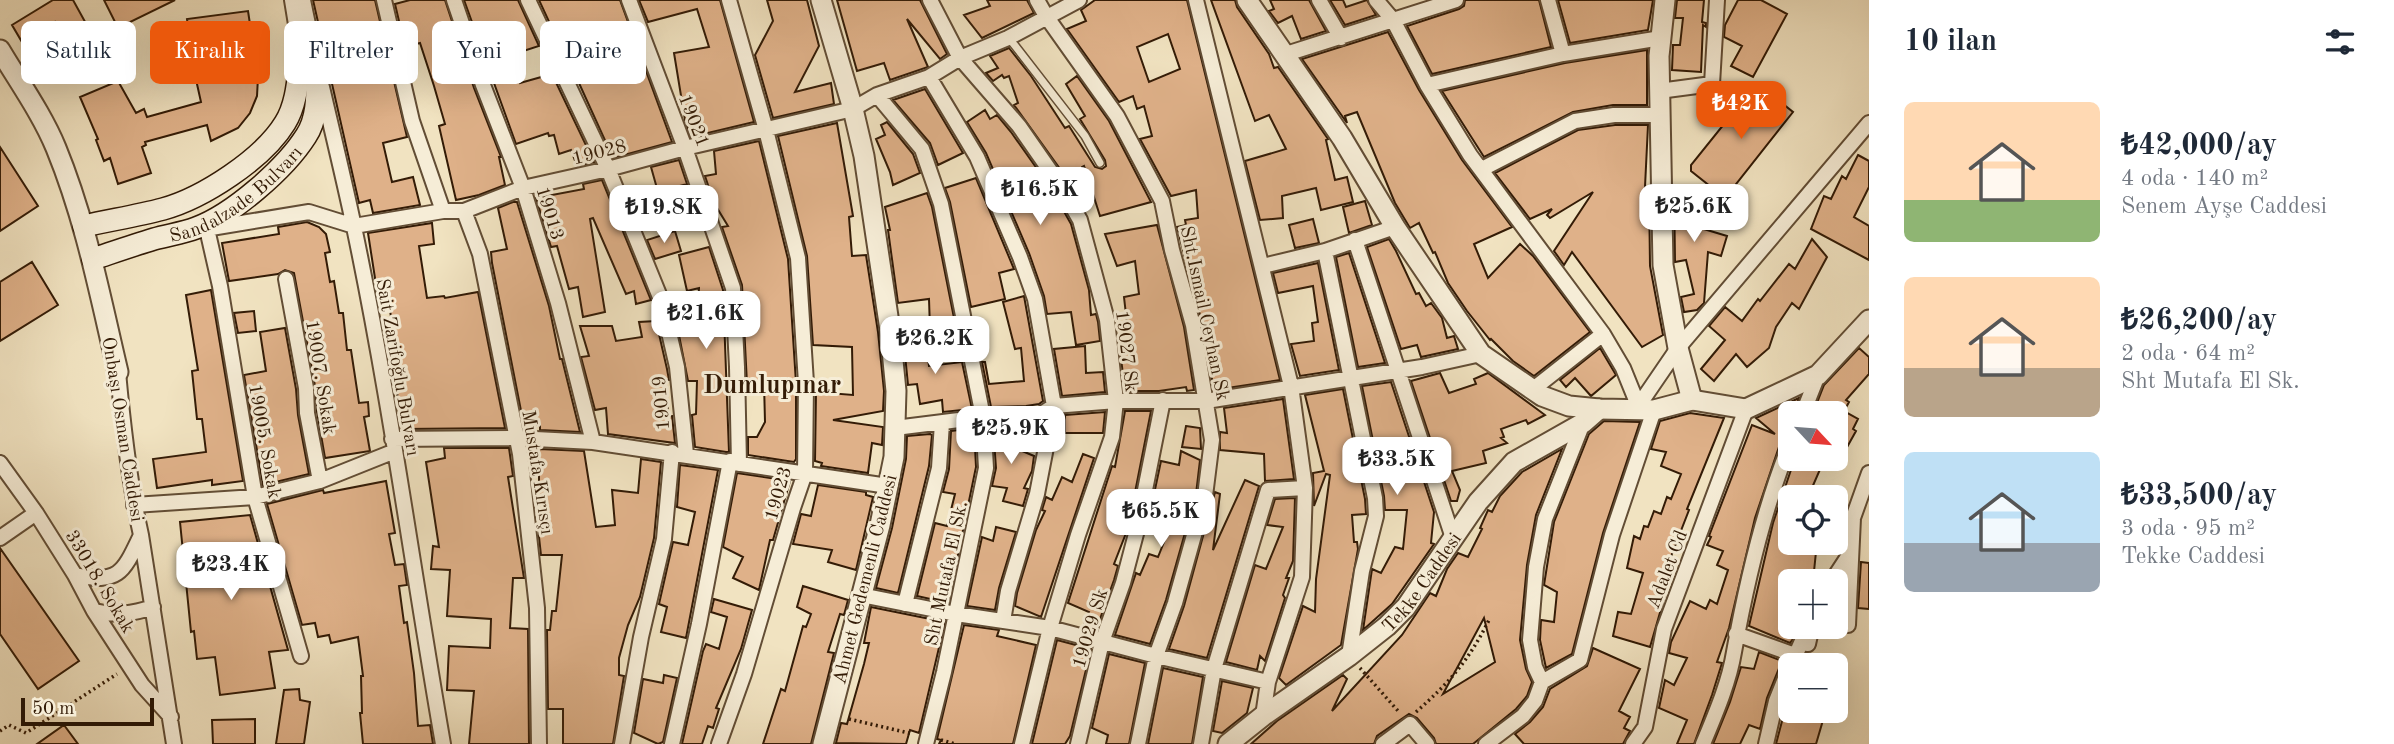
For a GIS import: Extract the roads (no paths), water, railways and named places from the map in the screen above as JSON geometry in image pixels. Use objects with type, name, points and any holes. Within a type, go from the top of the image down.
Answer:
[{"type":"main road","name":"Sandalzade Bulvarı","points":[[84,226],[166,209],[221,183],[261,153],[286,122],[297,84]]},
{"type":"main road","name":"Sandalzade Bulvarı","points":[[93,259],[152,239],[202,228],[252,193],[280,167],[307,135],[317,105],[317,84]]},
{"type":"street","points":[[292,0],[295,21]]},
{"type":"street","name":"Sait Zarifoğlu Bulvarı","points":[[303,0],[307,21]]},
{"type":"street","points":[[384,0],[412,121],[443,211]]},
{"type":"street","name":"19013","points":[[454,0],[523,188],[558,303],[593,442]]},
{"type":"street","name":"19019","points":[[528,0],[608,169],[663,302],[677,368],[679,453],[664,539],[641,636],[622,744]]},
{"type":"street","name":"19021","points":[[629,0],[685,148],[733,288],[737,367],[734,462],[672,744]]},
{"type":"street","name":"19023","points":[[719,744],[744,674],[805,473],[806,383],[798,258],[766,130],[729,0]]},
{"type":"street","name":"Ahmet Gedemenli Caddesi","points":[[821,0],[864,156],[890,330],[896,391],[894,457],[880,525],[823,744]]},
{"type":"street","name":"19027 Sk","points":[[930,0],[960,58],[1019,126],[1060,185],[1080,220],[1107,320],[1116,401],[1112,437],[1078,534],[1050,628],[1022,744]]},
{"type":"street","name":"Sht.Ismail Ceyhan Sk","points":[[1037,0],[1116,116],[1162,201],[1172,250],[1193,325],[1212,440],[1205,496],[1175,603],[1156,656],[1138,744]]},
{"type":"street","name":"19028","points":[[354,226],[443,211],[464,211],[523,188],[853,109],[877,95],[929,77],[960,58],[1008,38],[1079,0]]},
{"type":"street","points":[[1196,0],[1291,386],[1305,488],[1302,577],[1268,682],[1263,716]]},
{"type":"street","points":[[1247,0],[1342,138],[1395,227],[1481,354],[1532,390],[1569,406],[1599,409],[1643,408],[1692,400],[1746,409],[1818,375]]},
{"type":"street","points":[[1319,0],[1341,38]]},
{"type":"street","points":[[1376,0],[1393,20],[1427,85],[1470,155],[1603,334],[1643,408]]},
{"type":"street","points":[[1286,54],[1456,0]]},
{"type":"street","points":[[1548,0],[1563,54]]},
{"type":"street","points":[[1665,0],[1659,91],[1663,265],[1678,348],[1692,400]]},
{"type":"street","points":[[1659,91],[1712,83],[1717,0]]},
{"type":"street","points":[[1427,85],[1563,54],[1661,37]]},
{"type":"street","name":"Onbaşı Osman Caddesi","points":[[0,50],[56,148],[93,259],[118,372],[134,505],[174,744]]},
{"type":"street","points":[[929,77],[982,166],[1020,257],[1035,299],[1054,406],[1037,494],[1008,591],[1003,621]]},
{"type":"street","name":"Sait Zarifoğlu Bulvarı","points":[[319,84],[354,226],[443,744]]},
{"type":"street","name":"Sht Mutafa El Sk.","points":[[877,95],[922,149],[941,204],[983,417],[986,468],[927,741]]},
{"type":"street","points":[[1482,169],[1575,121],[1614,115],[1660,115]]},
{"type":"street","points":[[1486,744],[1523,716],[1535,701],[1542,682],[1580,660],[1643,408],[1678,348],[1869,123]]},
{"type":"street","name":"Mustafa Kırısçı","points":[[464,211],[480,254],[516,438],[529,523],[537,607],[539,744]]},
{"type":"street","points":[[202,228],[309,212],[354,226]]},
{"type":"street","points":[[1262,266],[1325,251],[1395,227]]},
{"type":"street","name":"19005. Sokak","points":[[202,228],[220,286],[255,497],[301,656]]},
{"type":"street","points":[[1355,240],[1453,538]]},
{"type":"street","points":[[1325,251],[1375,498],[1376,516],[1362,571],[1349,656]]},
{"type":"street","name":"19007. Sokak","points":[[286,279],[320,481]]},
{"type":"street","points":[[1808,401],[1818,375],[1869,320]]},
{"type":"street","points":[[1532,390],[1603,334]]},
{"type":"street","points":[[895,428],[983,417],[1040,415],[1054,406],[1116,401],[1206,401],[1422,367],[1481,354]]},
{"type":"street","name":"19029 Sk","points":[[1079,744],[1102,642],[1123,583],[1137,530],[1163,400]]},
{"type":"street","name":"Tekke Caddesi","points":[[1228,744],[1349,656],[1406,607],[1478,502],[1514,462],[1583,423],[1599,409]]},
{"type":"street","name":"Adalet Cd","points":[[1633,744],[1645,727],[1664,629],[1746,409]]},
{"type":"street","points":[[905,604],[939,468],[942,423]]},
{"type":"street","points":[[1542,682],[1535,667],[1530,640],[1536,567],[1545,519],[1583,423]]},
{"type":"street","points":[[134,505],[255,497],[320,481],[393,445],[516,438],[593,442],[679,453],[888,486]]},
{"type":"street","name":"33018. Sokak","points":[[0,463],[36,513],[142,685],[171,717]]},
{"type":"street","points":[[1703,744],[1717,710],[1734,653],[1754,556],[1781,471]]},
{"type":"street","points":[[1848,625],[1853,518],[1869,473]]},
{"type":"street","points":[[1201,744],[1214,669],[1268,491],[1305,488]]},
{"type":"street","points":[[0,538],[36,513]]},
{"type":"street","points":[[75,575],[100,580],[116,575],[128,564],[141,536]]},
{"type":"street","points":[[1840,569],[1851,551]]},
{"type":"street","points":[[862,595],[956,614],[1050,628],[1268,682]]},
{"type":"street","points":[[94,611],[125,615],[153,607]]},
{"type":"street","points":[[1736,634],[1778,655]]},
{"type":"street","points":[[1796,653],[1801,643],[1808,644],[1809,639]]},
{"type":"street","points":[[1766,744],[1778,696]]},
{"type":"street","points":[[1383,744],[1408,722],[1427,744]]},
{"type":"lane","points":[[1008,38],[1085,136],[1100,163]]},
{"type":"district","name":"Dumlupınar","points":[[772,384]]}]
